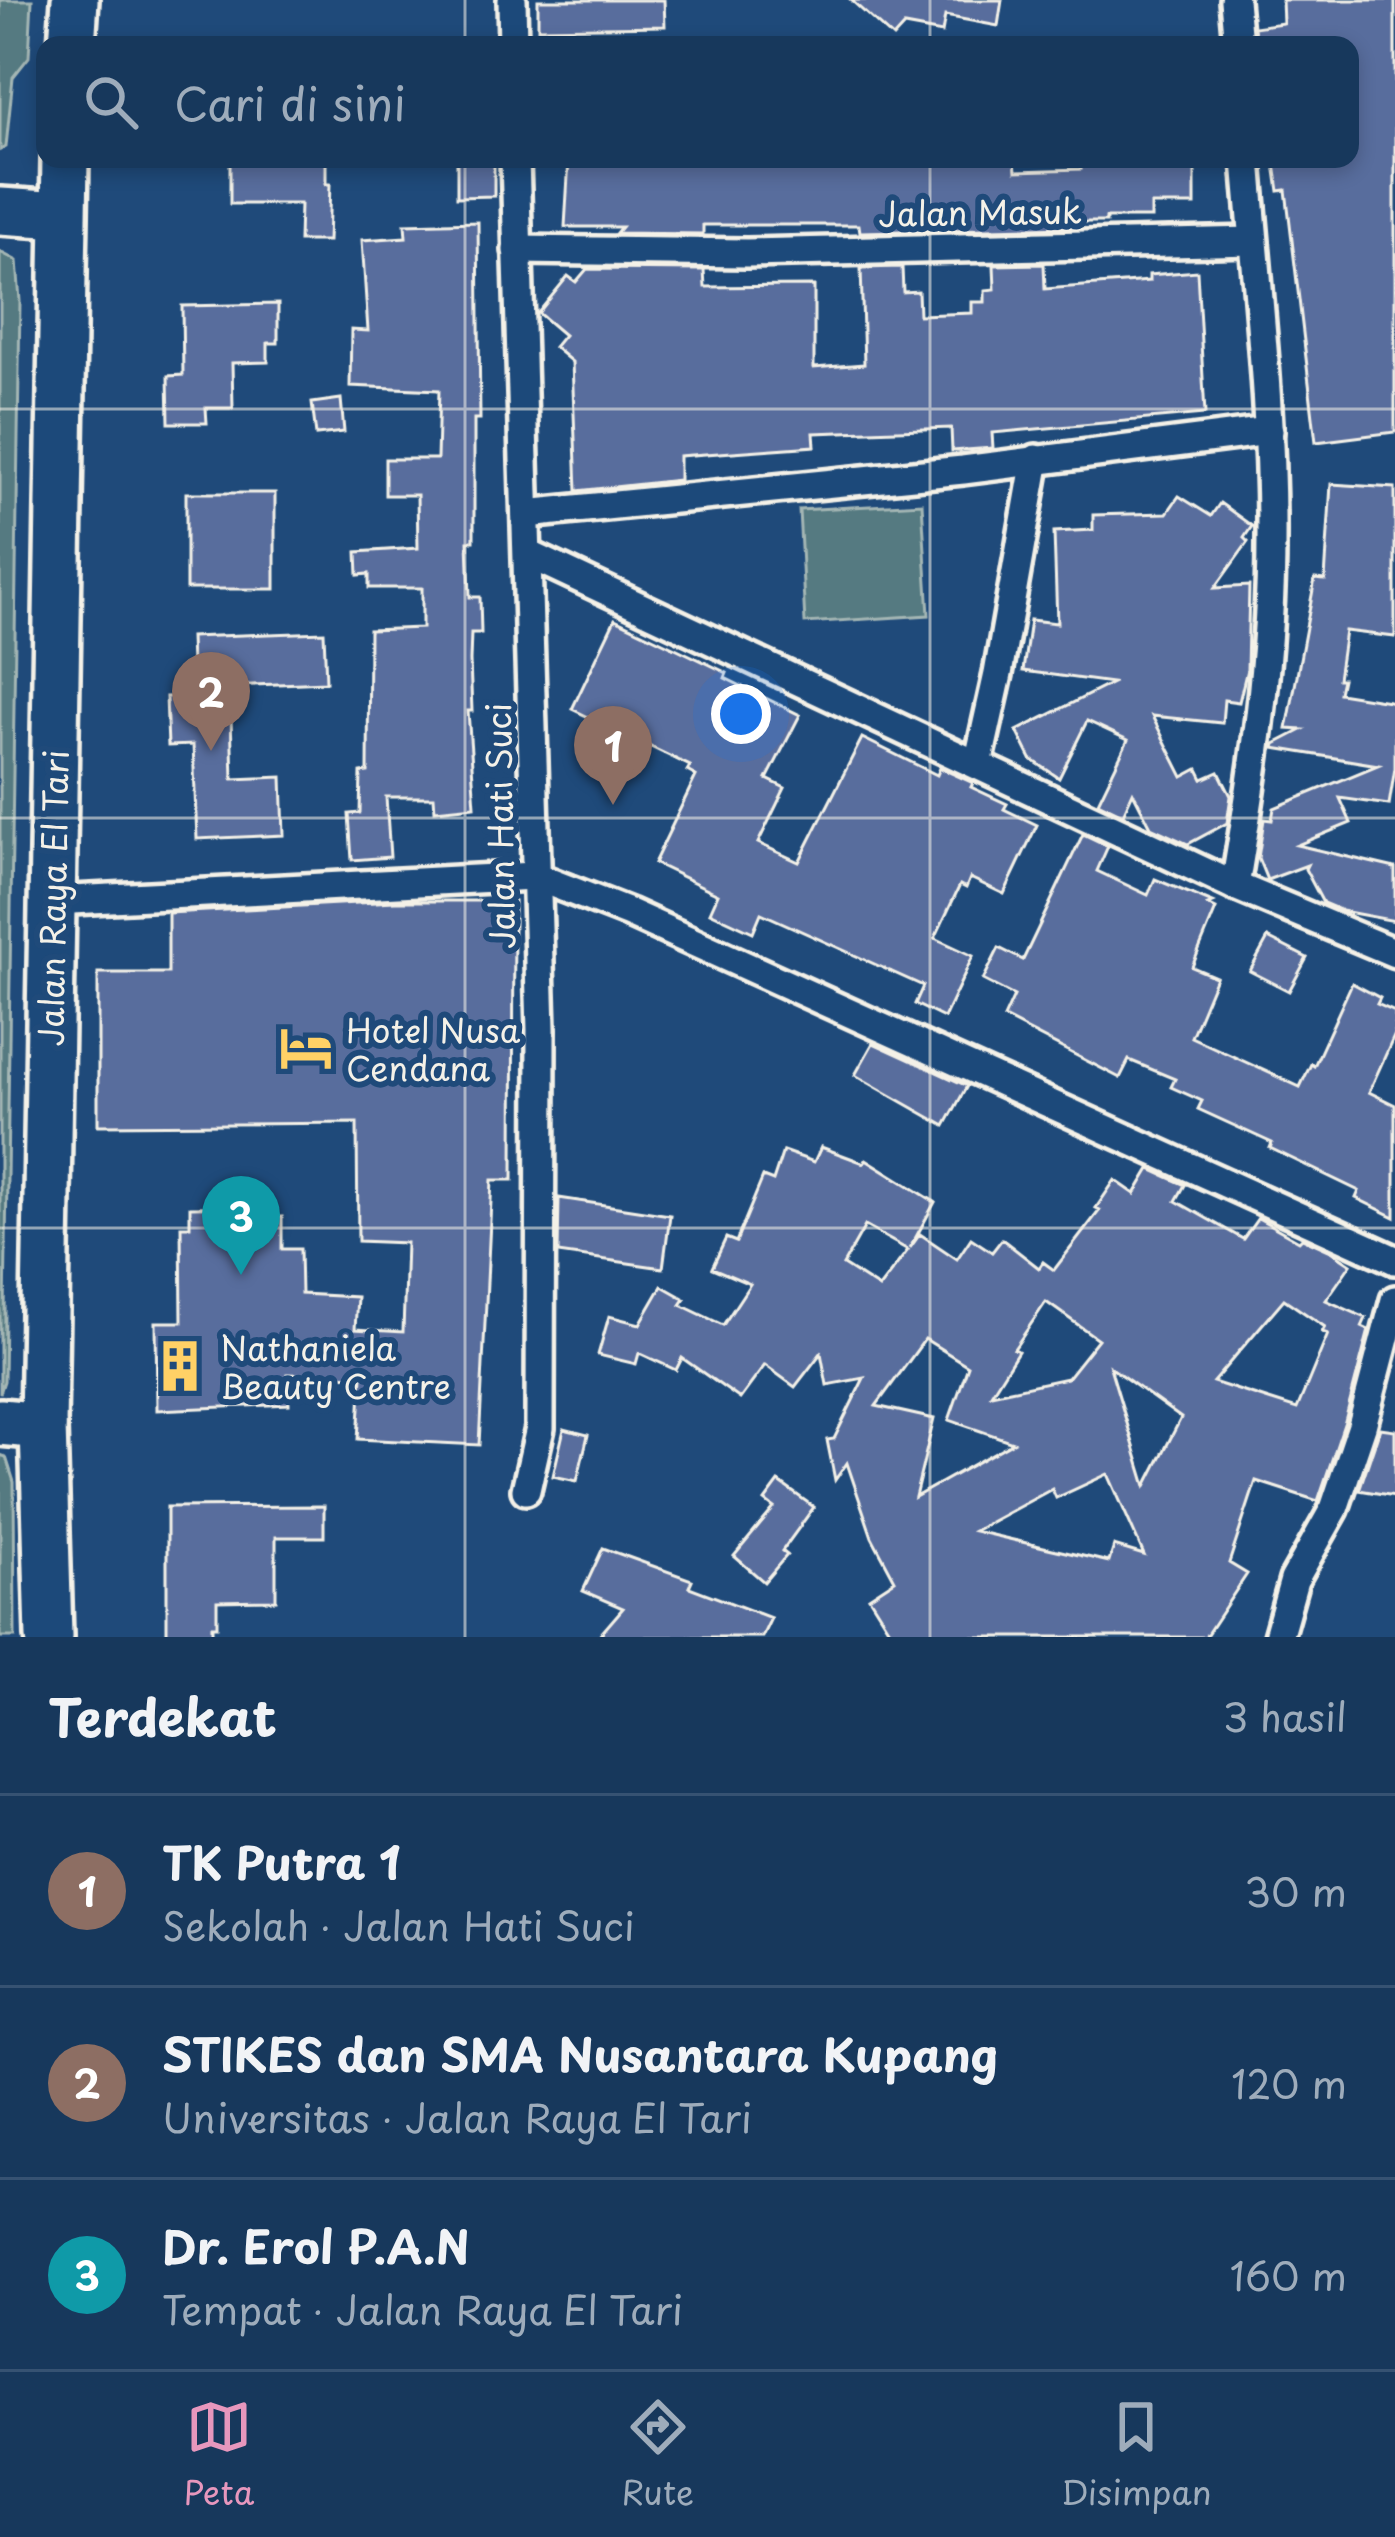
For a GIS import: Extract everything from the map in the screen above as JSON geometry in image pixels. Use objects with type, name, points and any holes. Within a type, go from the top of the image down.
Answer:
[{"type":"main road","points":[[73,36],[75,0]]},
{"type":"main road","name":"Jalan Raya El Tari","points":[[50,1637],[21,1425],[53,902],[65,168]]},
{"type":"main road","points":[[0,211],[62,215]]},
{"type":"street","points":[[512,0],[513,36]]},
{"type":"street","points":[[1234,0],[1237,36]]},
{"type":"street","name":"Jalan Hati Suci","points":[[515,168],[541,1029],[540,1428],[526,1490]]},
{"type":"street","points":[[1235,886],[1259,742],[1271,545],[1269,431],[1248,168]]},
{"type":"street","name":"Jalan Masuk","points":[[517,250],[747,253],[1253,241]]},
{"type":"street","points":[[526,514],[1269,431]]},
{"type":"street","points":[[977,764],[1036,459]]},
{"type":"street","points":[[530,555],[1235,886],[1395,952]]},
{"type":"street","points":[[53,902],[535,876],[629,913],[1395,1260]]},
{"type":"street","points":[[1278,1637],[1294,1580],[1334,1509],[1362,1426],[1395,1300]]},
{"type":"green space","points":[[0,0],[32,0],[29,57],[13,77],[6,147],[0,150]]},
{"type":"green space","points":[[0,252],[17,261],[20,301],[4,1381],[0,1393]]},
{"type":"green space","points":[[922,503],[929,615],[805,623],[799,510]]},
{"type":"green space","points":[[0,1455],[6,1457],[14,1482],[15,1637],[0,1637]]},
{"type":"building","points":[[538,0],[664,0],[665,26],[538,28]]},
{"type":"building","points":[[851,0],[1002,0],[998,26],[945,16],[942,33],[904,26],[891,36]]},
{"type":"building","points":[[1282,0],[1395,0],[1395,432],[1316,442],[1286,190],[1279,191],[1276,168],[1359,168],[1359,36],[1255,36],[1254,27],[1283,23]]},
{"type":"building","points":[[230,168],[326,168],[328,241],[299,241],[300,204],[230,204]]},
{"type":"building","points":[[457,168],[494,168],[494,196],[457,197]]},
{"type":"building","points":[[568,168],[1195,168],[1195,205],[1151,205],[1151,218],[1106,218],[1106,222],[1071,222],[1071,227],[860,232],[859,225],[703,225],[703,234],[565,227]]},
{"type":"building","points":[[478,222],[480,419],[474,419],[474,541],[468,541],[470,597],[480,597],[481,633],[471,633],[472,711],[468,711],[475,806],[435,810],[434,797],[386,797],[390,857],[352,860],[349,814],[360,813],[361,773],[368,772],[369,630],[422,628],[422,588],[369,588],[369,574],[358,575],[357,552],[418,548],[417,495],[385,495],[385,459],[437,459],[439,390],[350,386],[351,330],[368,331],[362,240],[406,237],[405,224]]},
{"type":"building","points":[[1044,264],[1045,289],[1149,281],[1149,275],[1197,271],[1205,414],[992,433],[993,448],[952,451],[951,428],[814,433],[815,446],[679,456],[679,480],[577,491],[572,362],[554,347],[564,335],[538,313],[568,276],[576,282],[587,269],[704,270],[705,287],[814,286],[814,368],[864,364],[861,268],[902,267],[903,292],[918,291],[919,315],[972,313],[972,302],[985,302],[985,290],[995,289],[994,265]]},
{"type":"building","points":[[278,304],[278,343],[268,343],[268,362],[232,363],[233,408],[206,408],[207,423],[169,423],[168,376],[183,375],[182,306]]},
{"type":"building","points":[[341,399],[344,432],[316,435],[312,403]]},
{"type":"building","points":[[1331,484],[1395,488],[1395,637],[1345,631],[1338,679],[1342,679],[1339,693],[1395,702],[1395,768],[1389,805],[1340,798],[1351,823],[1297,845],[1395,868],[1395,921],[1323,903],[1307,865],[1267,880],[1258,858],[1264,819],[1272,820],[1274,808],[1378,765],[1274,748],[1302,730],[1287,729],[1315,579],[1325,580]]},
{"type":"building","points":[[186,493],[275,493],[275,589],[186,589]]},
{"type":"building","points":[[1179,496],[1211,516],[1220,503],[1252,526],[1244,538],[1248,542],[1215,588],[1249,586],[1247,669],[1239,702],[1224,700],[1222,723],[1152,716],[1183,777],[1198,769],[1203,779],[1219,772],[1231,796],[1227,823],[1188,844],[1151,827],[1133,792],[1123,814],[1098,802],[1128,740],[1087,721],[1059,778],[1031,759],[1017,731],[1112,683],[1023,671],[1030,620],[1057,623],[1054,532],[1093,530],[1093,515],[1167,513]]},
{"type":"building","points":[[615,619],[727,673],[725,678],[800,715],[767,779],[785,788],[758,843],[799,862],[862,738],[937,775],[940,768],[973,783],[971,787],[1007,804],[1004,809],[1037,825],[1004,894],[970,878],[966,888],[960,885],[935,938],[973,956],[944,1018],[915,1004],[923,986],[761,913],[753,932],[710,912],[718,894],[654,863],[696,776],[687,771],[690,766],[572,709]]},
{"type":"building","points":[[324,632],[326,682],[230,686],[233,779],[282,777],[284,835],[197,839],[193,745],[168,746],[166,697],[192,696],[190,637]]},
{"type":"building","points":[[1083,834],[1108,846],[1097,871],[1148,895],[1155,879],[1213,903],[1208,905],[1216,909],[1192,967],[1216,977],[1191,1037],[1300,1087],[1352,983],[1395,1012],[1395,1034],[1369,1092],[1395,1105],[1395,1217],[1356,1198],[1359,1191],[1270,1148],[1272,1143],[1198,1109],[1202,1101],[1171,1087],[1175,1079],[1129,1060],[1120,1078],[1004,1018],[1014,996],[983,980],[999,948],[1023,960]]},
{"type":"building","name":"Hotel Nusa Cendana","points":[[395,901],[514,901],[513,1180],[492,1180],[479,1445],[358,1439],[362,1376],[288,1374],[289,1404],[157,1410],[156,1322],[182,1322],[181,1226],[190,1226],[190,1207],[269,1206],[269,1217],[282,1217],[282,1249],[300,1249],[301,1294],[357,1297],[355,1329],[403,1332],[406,1243],[358,1241],[357,1123],[98,1125],[98,973],[168,973],[168,913]]},
{"type":"building","points":[[1268,938],[1307,958],[1289,991],[1250,971]]},
{"type":"building","points":[[873,1043],[967,1086],[945,1126],[855,1075]]},
{"type":"building","points":[[821,1147],[864,1163],[866,1159],[935,1202],[910,1248],[920,1234],[957,1259],[971,1238],[992,1252],[1002,1239],[1039,1268],[1043,1262],[1054,1270],[1100,1210],[1096,1208],[1115,1180],[1135,1194],[1150,1169],[1185,1185],[1176,1201],[1243,1239],[1258,1218],[1351,1264],[1326,1300],[1366,1318],[1362,1327],[1369,1330],[1318,1501],[1256,1481],[1229,1563],[1247,1574],[1205,1637],[894,1637],[869,1597],[895,1580],[872,1537],[847,1463],[835,1480],[827,1440],[834,1439],[864,1378],[827,1385],[821,1353],[795,1387],[765,1365],[740,1399],[682,1358],[676,1370],[639,1353],[636,1364],[598,1355],[609,1316],[640,1324],[662,1286],[685,1299],[681,1305],[723,1325],[750,1284],[712,1268],[726,1238],[736,1242],[763,1177],[773,1181],[783,1151],[814,1162]],"holes":[[[865,1226],[908,1250],[879,1288],[843,1265]],[[1284,1299],[1325,1327],[1322,1332],[1328,1334],[1297,1409],[1213,1382]],[[1046,1302],[1098,1339],[1067,1378],[991,1394],[1018,1351],[1014,1349]],[[925,1339],[968,1366],[949,1420],[1013,1442],[915,1497],[934,1419],[876,1406]],[[1110,1367],[1181,1418],[1146,1486]],[[1108,1474],[1144,1555],[1114,1546],[1109,1562],[974,1531],[1052,1489],[1056,1498]]]},
{"type":"building","points":[[559,1198],[670,1215],[663,1268],[558,1253]]},
{"type":"building","points":[[1380,1428],[1395,1430],[1395,1496],[1359,1490]]},
{"type":"building","points":[[564,1429],[588,1435],[577,1481],[553,1476]]},
{"type":"building","points":[[779,1482],[814,1507],[782,1551],[787,1555],[764,1582],[734,1556],[774,1508],[765,1501]]},
{"type":"building","points":[[324,1506],[324,1537],[276,1537],[276,1600],[217,1601],[212,1637],[167,1637],[167,1507]]},
{"type":"building","points":[[603,1548],[692,1580],[689,1587],[771,1618],[762,1637],[598,1637],[623,1608],[583,1591]]},
{"type":"place","name":"STIKES dan SMA Nusantara Kupang","points":[[211,751]]},
{"type":"place","name":"TK Putra 1","points":[[613,805]]},
{"type":"place","name":"Hotel Nusa Cendana","points":[[306,1048]]},
{"type":"place","name":"Dr. Erol P.A.N","points":[[241,1275]]},
{"type":"place","name":"Nathaniela Beauty Centre","points":[[180,1366]]}]
